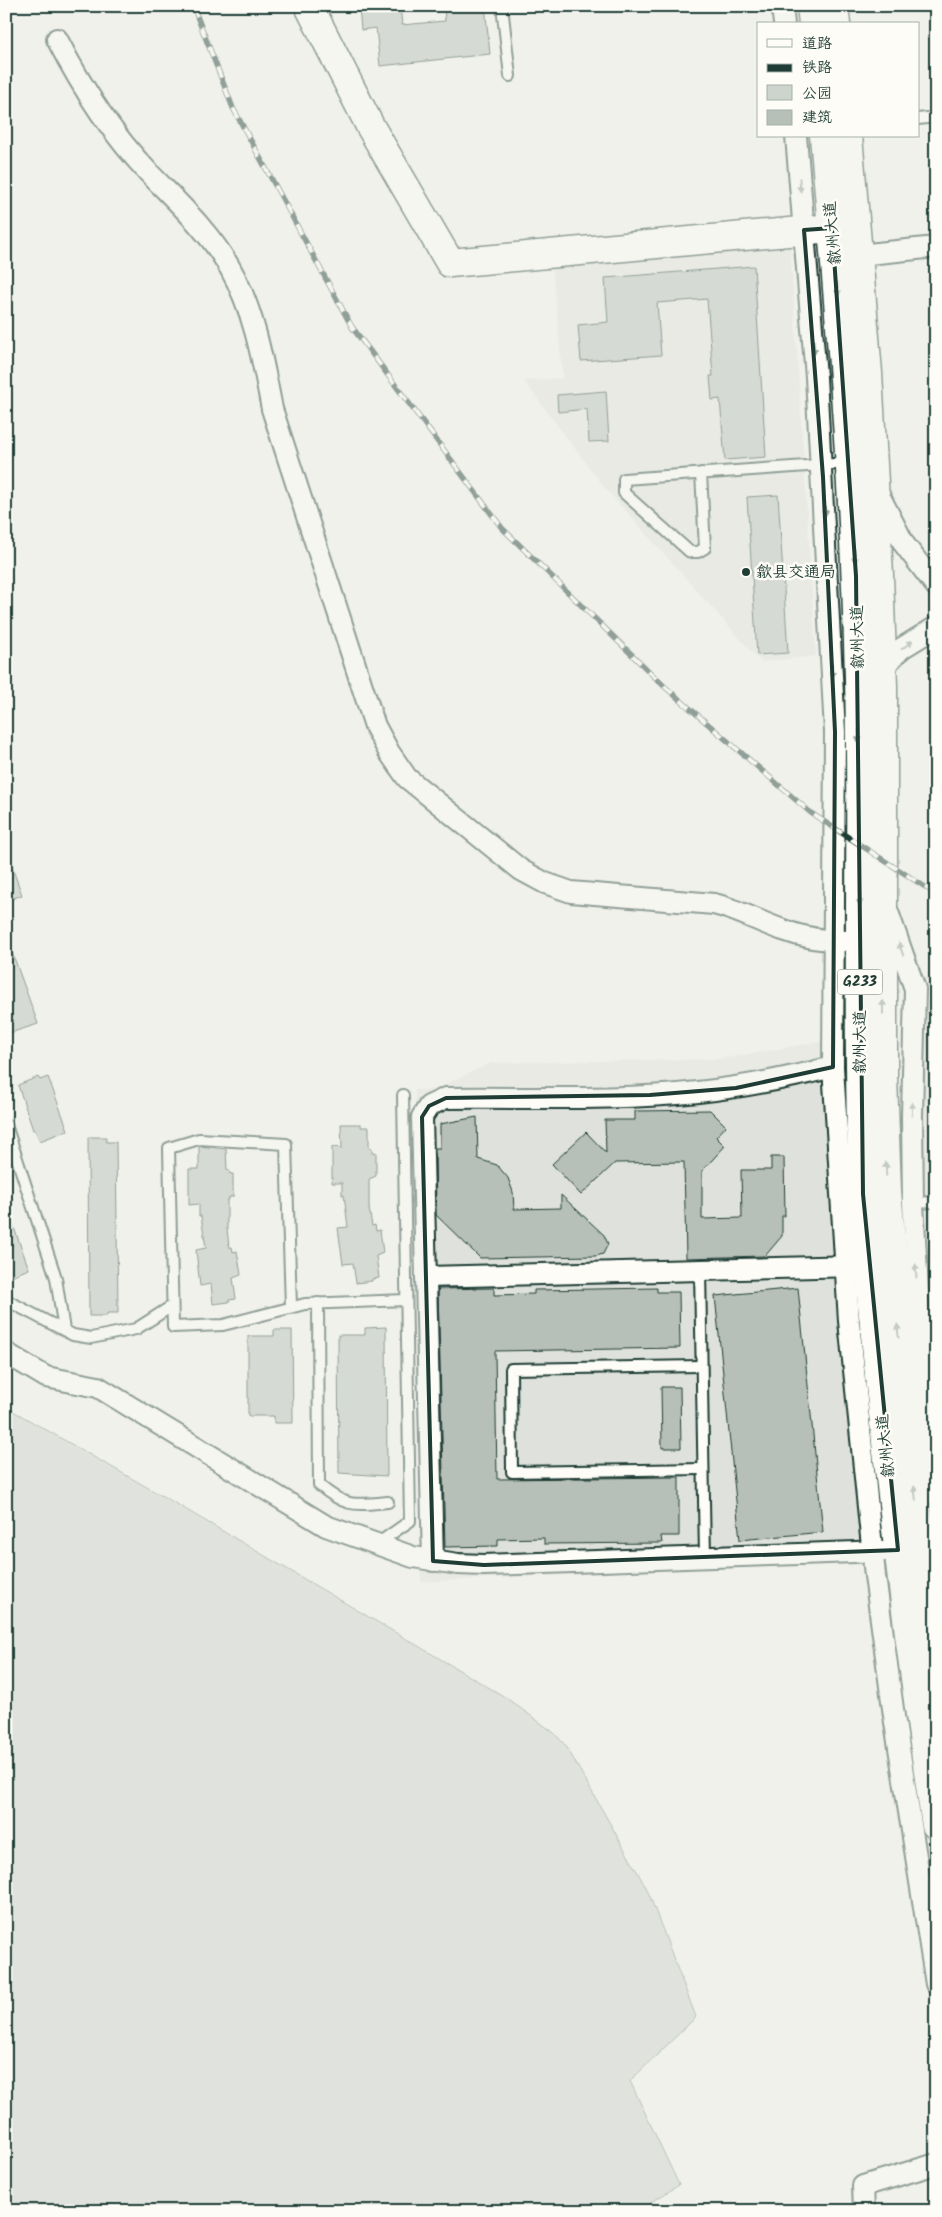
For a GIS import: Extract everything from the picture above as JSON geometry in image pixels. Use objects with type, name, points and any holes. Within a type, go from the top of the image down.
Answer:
[{"type":"main road","points":[[309,6],[370,126],[450,263],[832,228]]},
{"type":"main road","points":[[811,6],[813,22]]},
{"type":"main road","points":[[834,6],[836,22]]},
{"type":"main road","name":"歙州大道","points":[[824,138],[851,463],[859,686],[847,941],[860,1077],[863,1194],[857,1266],[885,1551],[936,1825]]},
{"type":"main road","name":"歙州大道","points":[[848,138],[876,487],[882,668],[883,1076],[900,1203],[898,1330],[923,1533],[936,1663]]},
{"type":"street","points":[[782,6],[784,22]]},
{"type":"street","points":[[57,40],[79,82],[95,107],[149,173],[200,225],[222,254],[239,285],[261,354],[272,409],[375,726],[407,778],[521,870],[557,888],[571,892],[714,904],[731,908],[783,931],[847,941]]},
{"type":"street","points":[[426,1277],[857,1266],[833,1067],[847,941],[822,465],[796,138]]},
{"type":"street","points":[[858,255],[936,247]]},
{"type":"street","points":[[876,487],[904,544],[936,586]]},
{"type":"street","points":[[882,668],[902,648],[936,627]]},
{"type":"street","points":[[433,1560],[422,1117],[429,1106],[440,1099],[650,1096],[696,1092],[776,1081],[833,1067]]},
{"type":"street","points":[[900,1203],[921,1344],[936,1494]]},
{"type":"street","points":[[6,1353],[46,1377],[98,1387],[326,1526],[376,1544],[433,1560],[484,1565],[885,1551],[894,1716],[936,1984]]},
{"type":"street","points":[[864,2211],[863,2186],[936,2164]]},
{"type":"lane","points":[[502,6],[510,76]]},
{"type":"lane","points":[[920,119],[936,117]]},
{"type":"lane","points":[[701,473],[705,548],[698,552],[690,552],[624,493],[624,479],[701,473],[851,463]]},
{"type":"lane","points":[[376,1544],[410,1521],[403,1094]]},
{"type":"lane","points":[[6,1125],[56,1278],[64,1330]]},
{"type":"lane","points":[[291,1307],[286,1144],[199,1139],[169,1148],[173,1327],[224,1325],[291,1307],[318,1303],[406,1300]]},
{"type":"lane","points":[[900,1203],[936,1202]]},
{"type":"lane","points":[[700,1270],[705,1557]]},
{"type":"lane","points":[[6,1300],[73,1335],[91,1338],[136,1328],[172,1306]]},
{"type":"lane","points":[[318,1303],[319,1485],[336,1498],[351,1505],[388,1502]]},
{"type":"lane","points":[[701,1366],[510,1369],[512,1472],[703,1469]]},
{"type":"highlighted area","points":[[832,228],[856,576],[863,1194],[898,1550],[484,1565],[433,1561],[422,1117],[429,1106],[446,1098],[650,1095],[736,1088],[833,1067],[835,732],[823,477],[804,230]]},
{"type":"shaded area","name":"歙县交通局","points":[[790,244],[816,656],[761,662],[605,488],[524,381],[563,378],[552,262]]},
{"type":"shaded area","points":[[917,977],[936,978],[936,1419],[916,1189]]},
{"type":"shaded area","points":[[824,1041],[837,1285],[863,1560],[421,1582],[415,1090],[433,1090],[491,1063],[721,1059]]},
{"type":"green space","points":[[6,1407],[173,1502],[505,1697],[553,1732],[566,1746],[647,1889],[696,2017],[630,2081],[679,2185],[650,2203],[652,2211],[6,2211]]},
{"type":"building","points":[[359,6],[400,6],[402,25],[445,21],[444,6],[485,6],[490,54],[380,66],[376,28],[361,30]]},
{"type":"building","points":[[754,266],[766,457],[725,460],[720,399],[712,400],[710,376],[713,376],[707,299],[657,303],[661,355],[581,361],[578,325],[608,322],[605,278]]},
{"type":"building","points":[[606,391],[609,441],[589,442],[587,409],[558,412],[557,395]]},
{"type":"building","points":[[778,495],[788,653],[757,655],[747,497]]},
{"type":"building","points":[[6,856],[8,856],[22,895],[6,901]]},
{"type":"building","points":[[6,941],[8,941],[38,1024],[10,1033],[6,1022]]},
{"type":"building","points":[[38,1077],[40,1080],[48,1077],[68,1130],[40,1141],[35,1130],[33,1130],[18,1085]]},
{"type":"building","points":[[710,1110],[726,1126],[716,1137],[725,1146],[702,1171],[702,1219],[742,1218],[741,1170],[771,1170],[771,1157],[784,1157],[785,1216],[782,1216],[782,1236],[765,1256],[686,1258],[684,1162],[615,1163],[581,1195],[552,1164],[586,1132],[606,1153],[605,1120],[635,1120],[635,1111]]},
{"type":"building","points":[[477,1117],[478,1159],[497,1165],[508,1178],[513,1192],[514,1209],[561,1208],[561,1195],[604,1235],[608,1244],[603,1254],[596,1256],[480,1258],[436,1215],[435,1148],[440,1148],[440,1124]]},
{"type":"building","points":[[341,1124],[361,1124],[361,1127],[369,1127],[369,1148],[372,1148],[372,1153],[376,1152],[376,1176],[369,1179],[369,1208],[372,1226],[375,1225],[376,1231],[380,1230],[383,1253],[376,1256],[379,1278],[372,1279],[372,1281],[356,1283],[353,1263],[343,1264],[338,1228],[348,1227],[344,1195],[342,1195],[342,1183],[332,1183],[332,1147],[342,1148]]},
{"type":"building","points":[[88,1137],[106,1137],[106,1142],[116,1142],[118,1313],[107,1313],[107,1316],[89,1316]]},
{"type":"building","points":[[199,1146],[226,1149],[227,1170],[229,1170],[230,1174],[233,1174],[233,1197],[229,1197],[229,1200],[227,1200],[227,1229],[229,1247],[232,1247],[233,1252],[237,1251],[241,1275],[233,1278],[236,1299],[229,1300],[229,1302],[213,1304],[211,1284],[200,1286],[196,1250],[206,1248],[201,1216],[199,1216],[199,1204],[189,1205],[189,1169],[199,1169]]},
{"type":"building","points":[[6,1211],[8,1211],[29,1269],[6,1278]]},
{"type":"building","points":[[494,1288],[494,1295],[534,1294],[534,1290],[657,1288],[657,1292],[679,1292],[680,1348],[495,1351],[497,1479],[679,1477],[679,1536],[661,1536],[662,1543],[544,1544],[544,1538],[498,1539],[498,1546],[445,1547],[438,1289]]},
{"type":"building","points":[[798,1288],[823,1532],[740,1540],[715,1296]]},
{"type":"building","points":[[386,1327],[387,1476],[339,1473],[338,1335],[365,1335],[365,1328]]},
{"type":"building","points":[[274,1330],[292,1330],[293,1423],[274,1423],[274,1416],[248,1416],[248,1336],[274,1336]]},
{"type":"building","points":[[661,1387],[680,1387],[681,1448],[662,1448]]},
{"type":"railway","points":[[193,6],[233,108],[352,327],[502,528],[664,686],[811,813],[936,894]]},
{"type":"place","name":"歙县交通局","points":[[746,572]]}]
